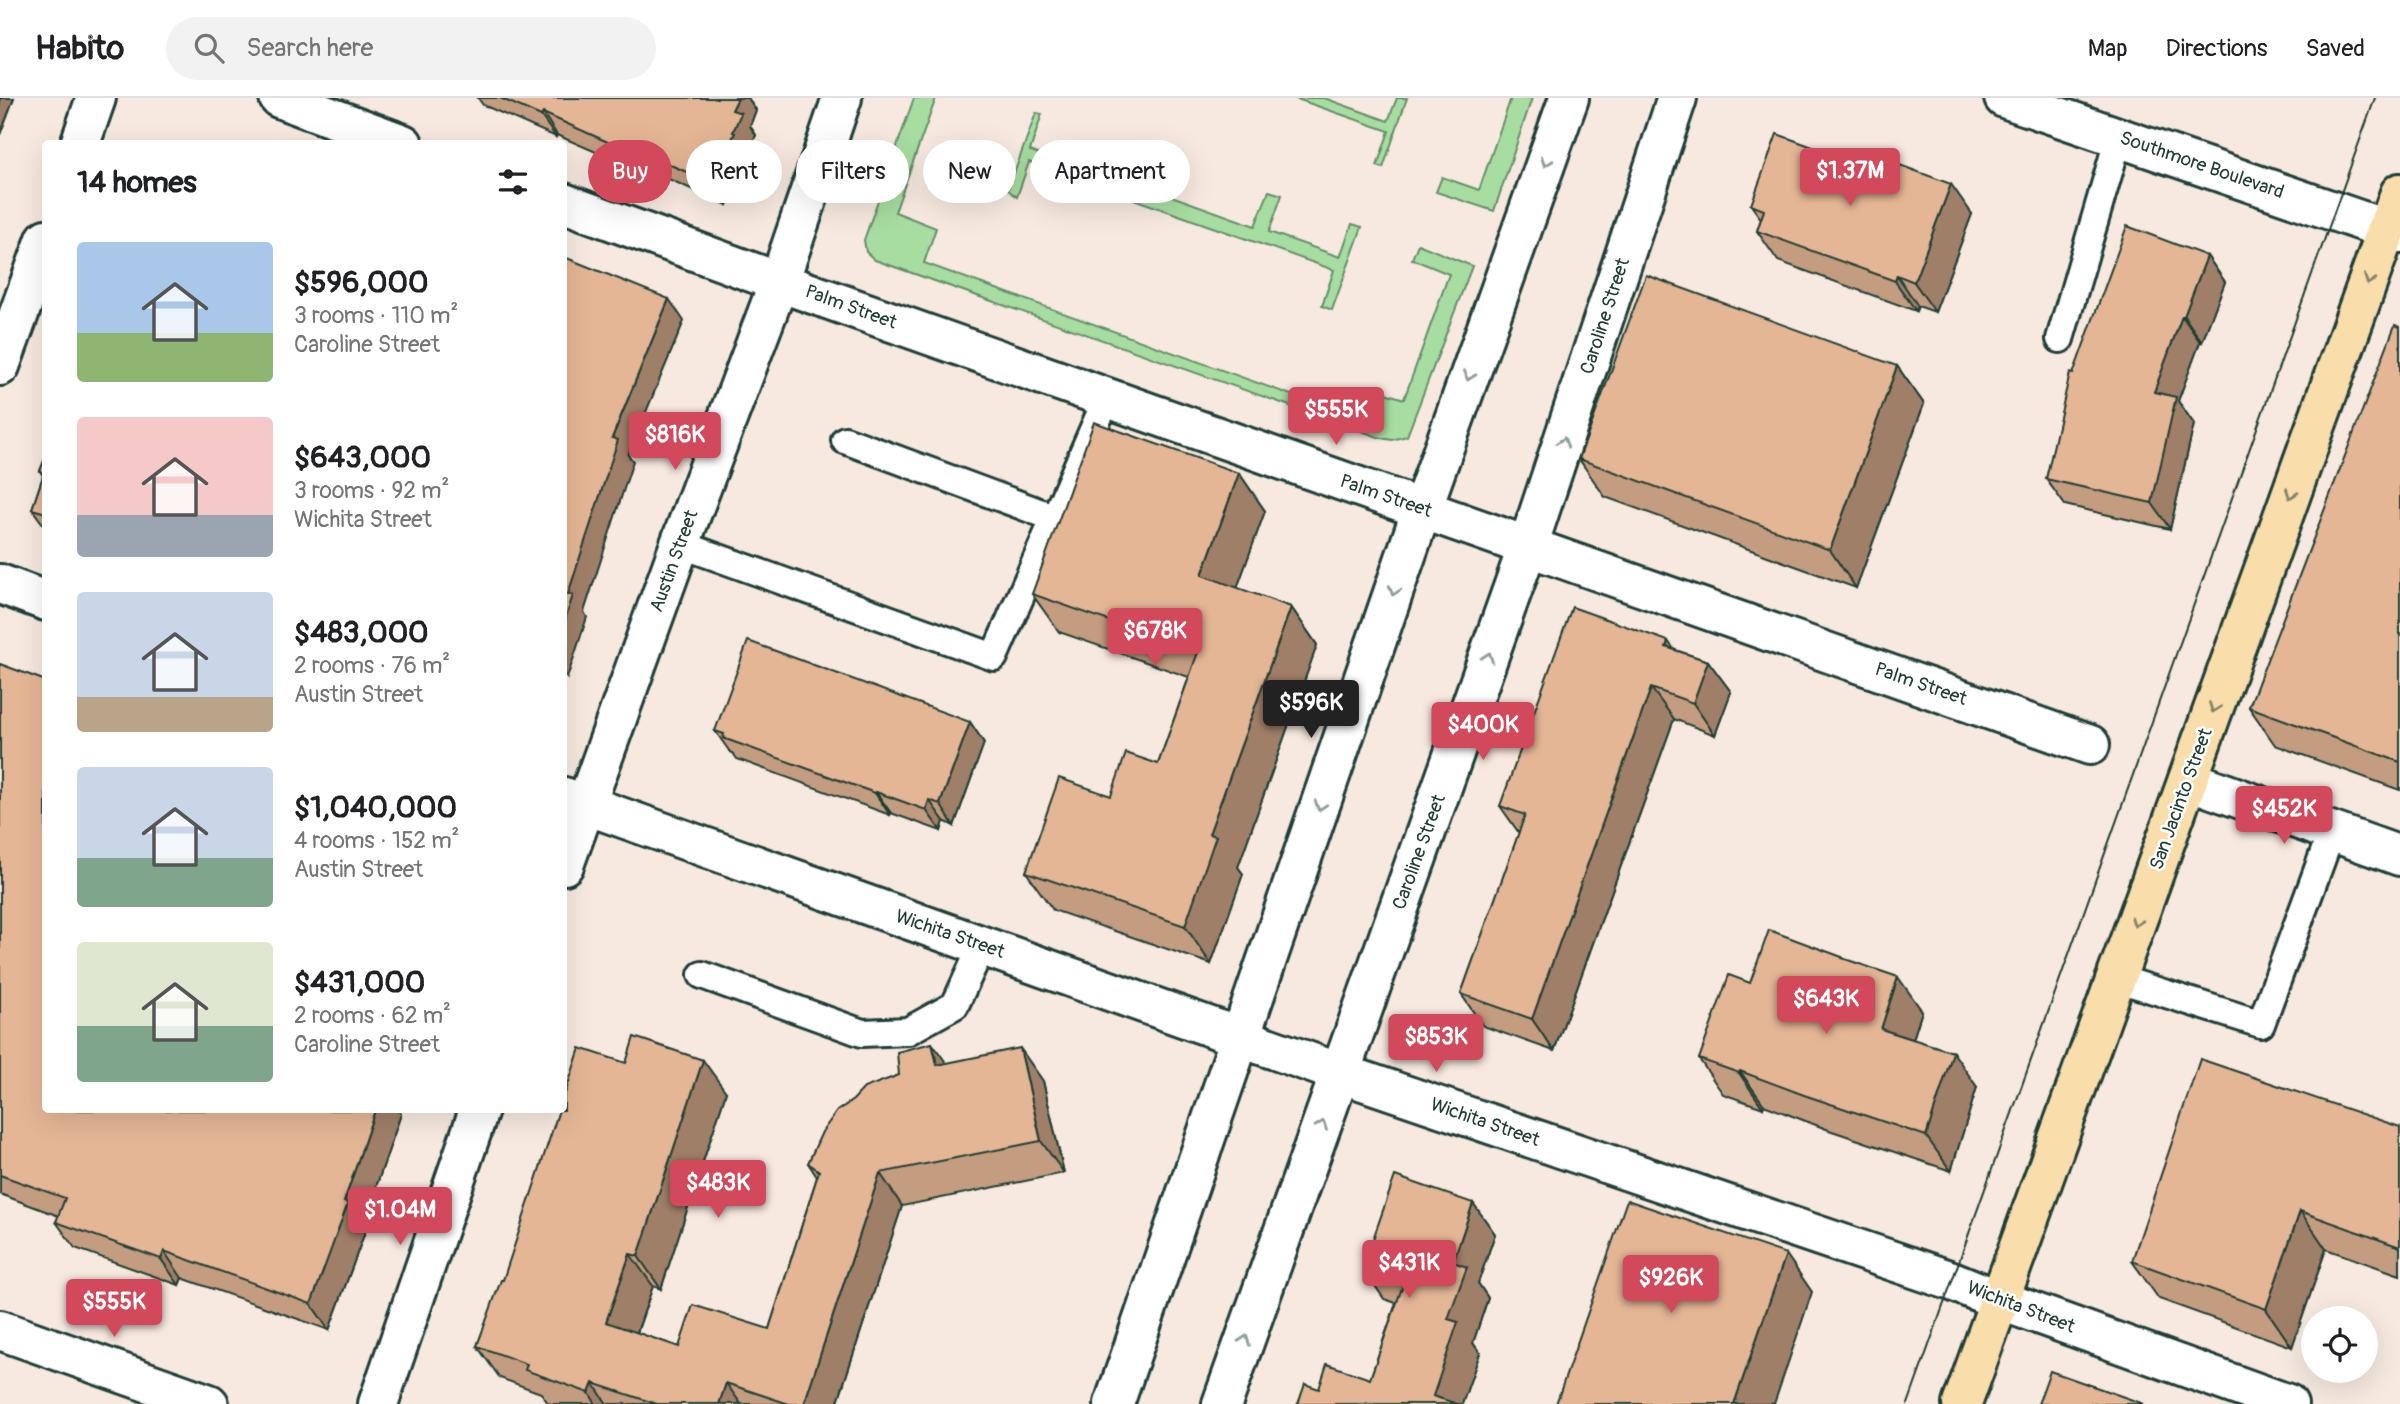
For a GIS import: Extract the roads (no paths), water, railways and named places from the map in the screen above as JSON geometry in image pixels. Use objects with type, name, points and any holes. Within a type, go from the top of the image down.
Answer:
[{"type":"main road","name":"San Jacinto Street","points":[[1962,1404],[2188,780],[2394,231],[2400,193]]},
{"type":"street","points":[[81,140],[96,98]]},
{"type":"street","points":[[279,98],[392,140]]},
{"type":"street","name":"Austin Street","points":[[567,846],[574,801],[680,544],[779,282],[842,98]]},
{"type":"street","points":[[1114,1404],[1422,509],[1569,98]]},
{"type":"street","name":"Caroline Street","points":[[1222,1404],[1528,545],[1677,98]]},
{"type":"street","name":"Southmore Boulevard","points":[[2004,98],[2394,231]]},
{"type":"street","name":"Palm Street","points":[[567,204],[779,282],[2091,745]]},
{"type":"street","points":[[0,366],[42,251]]},
{"type":"street","points":[[0,584],[42,600]]},
{"type":"street","points":[[2188,780],[2400,856]]},
{"type":"street","name":"Wichita Street","points":[[574,801],[1340,1073],[1929,1273],[2288,1404]]},
{"type":"street","points":[[377,1404],[478,1113]]},
{"type":"street","points":[[0,1329],[209,1404]]},
{"type":"lane","points":[[2060,339],[2119,137]]},
{"type":"lane","points":[[680,544],[994,657],[1107,398]]},
{"type":"lane","points":[[845,440],[1055,518]]},
{"type":"lane","points":[[2116,978],[2261,1024],[2332,831]]},
{"type":"lane","points":[[702,975],[862,1033],[908,1031],[955,1005],[982,946]]},
{"type":"tram line","points":[[1908,1404],[2375,98]]}]
